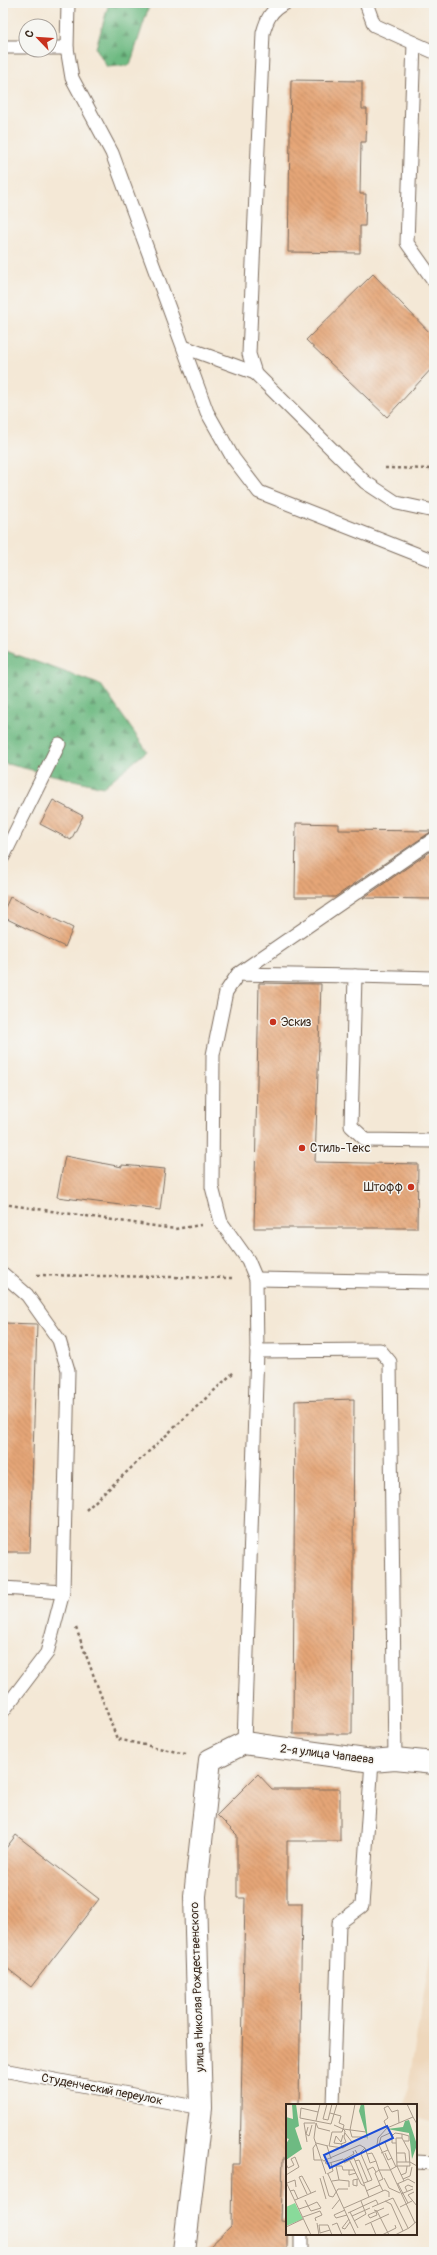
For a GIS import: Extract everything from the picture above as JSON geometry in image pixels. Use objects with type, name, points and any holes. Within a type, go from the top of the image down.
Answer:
[{"type":"street","points":[[210,1760],[244,1743]]},
{"type":"street","name":"2-я улица Чапаева","points":[[244,1743],[372,1761],[395,1759],[434,1763]]},
{"type":"street","name":"улица Николая Рождественского","points":[[184,2252],[200,2108],[195,1896],[210,1760]]},
{"type":"lane","points":[[68,3],[67,48],[72,78],[112,153],[207,412],[219,436],[233,458],[259,492],[434,561]]},
{"type":"lane","points":[[255,373],[249,354],[263,33],[267,18],[278,6],[286,3]]},
{"type":"lane","points":[[366,3],[374,25],[434,52]]},
{"type":"lane","points":[[414,43],[407,243],[434,281]]},
{"type":"lane","points":[[3,47],[18,47]]},
{"type":"lane","points":[[58,48],[67,48]]},
{"type":"lane","points":[[184,347],[255,373],[365,482],[397,503],[434,511]]},
{"type":"lane","points":[[3,857],[59,744]]},
{"type":"lane","points":[[244,1743],[257,1351],[256,1279],[248,1260],[221,1222],[212,1187],[213,1055],[226,992],[238,974],[434,839]]},
{"type":"lane","points":[[238,974],[434,978]]},
{"type":"lane","points":[[355,976],[351,1126],[366,1140],[434,1141]]},
{"type":"lane","points":[[3,1711],[47,1653],[63,1592],[63,1531],[68,1370],[59,1340],[27,1295],[4,1274]]},
{"type":"lane","points":[[256,1279],[434,1282]]},
{"type":"lane","points":[[257,1351],[380,1350],[390,1362],[395,1759]]},
{"type":"lane","points":[[3,1588],[63,1592]]},
{"type":"lane","points":[[333,2104],[339,1923],[362,1906],[372,1761]]},
{"type":"lane","name":"Студенческий переулок","points":[[3,2070],[200,2108]]},
{"type":"lane","points":[[417,2162],[434,2163]]},
{"type":"lane","points":[[301,2235],[301,2252]]},
{"type":"path","points":[[350,468],[434,469]]},
{"type":"path","points":[[3,1204],[175,1229],[221,1222]]},
{"type":"path","points":[[4,1274],[256,1279]]},
{"type":"path","points":[[63,1531],[257,1351]]},
{"type":"path","points":[[63,1592],[118,1739],[210,1760]]},
{"type":"shaded area","points":[[434,1932],[434,2123],[417,2118],[417,2104],[405,2104]]},
{"type":"green space","points":[[109,3],[150,3],[130,65],[107,67],[96,48]]},
{"type":"green space","points":[[3,650],[101,685],[147,751],[103,787],[3,763]]},
{"type":"building","points":[[291,80],[362,81],[362,109],[367,109],[366,142],[361,142],[360,194],[366,194],[365,226],[360,226],[360,253],[288,252]]},
{"type":"building","points":[[373,274],[434,337],[434,366],[387,417],[306,340]]},
{"type":"building","points":[[53,800],[83,816],[71,840],[40,824]]},
{"type":"building","points":[[296,823],[339,824],[339,830],[432,831],[335,897],[295,897]]},
{"type":"building","points":[[434,849],[434,899],[363,898]]},
{"type":"building","points":[[10,897],[73,928],[65,947],[3,917],[3,912]]},
{"type":"building","points":[[259,983],[321,984],[315,1162],[418,1164],[417,1228],[254,1228]]},
{"type":"building","points":[[65,1156],[122,1167],[122,1165],[165,1169],[160,1210],[57,1197]]},
{"type":"building","points":[[3,1323],[37,1324],[30,1552],[3,1552]]},
{"type":"building","points":[[354,1399],[352,1734],[293,1734],[295,1401]]},
{"type":"building","points":[[258,1774],[272,1789],[340,1789],[340,1841],[287,1841],[287,1903],[302,1903],[299,2104],[286,2104],[286,2159],[283,2159],[281,2221],[286,2222],[287,2252],[204,2252],[231,2226],[232,2164],[240,2164],[245,1898],[237,1898],[237,1835],[217,1815]]},
{"type":"building","points":[[16,1835],[99,1899],[31,1987],[3,1965],[3,1852]]},
{"type":"place","name":"Эскиз","points":[[273,1022]]},
{"type":"place","name":"Стиль-Текс","points":[[302,1148]]},
{"type":"place","name":"Штофф","points":[[411,1187]]}]
